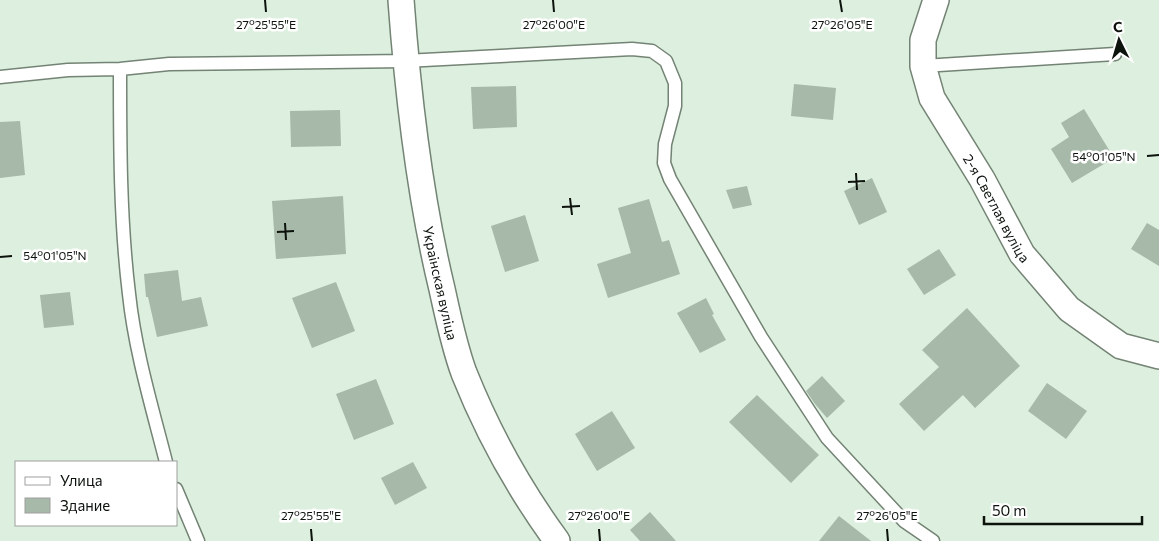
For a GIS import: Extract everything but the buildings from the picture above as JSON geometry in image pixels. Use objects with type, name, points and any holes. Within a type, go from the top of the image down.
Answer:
[{"type":"street","name":"Украінская вуліца","points":[[401,0],[405,61],[433,252],[463,370],[485,424],[519,486],[557,541]]},
{"type":"street","name":"2-я Светлая вуліца","points":[[936,0],[923,40],[923,66],[932,98],[982,179],[1022,254],[1069,309],[1121,346],[1159,356]]},
{"type":"lane","points":[[0,77],[68,70],[120,69],[169,64],[405,61],[632,49],[652,51],[666,61],[674,84],[675,106],[665,144],[664,163],[670,179],[761,337],[827,438],[904,521],[933,541]]},
{"type":"lane","points":[[923,66],[1115,54]]},
{"type":"lane","points":[[120,69],[121,202],[129,295],[137,345],[166,461]]},
{"type":"lane","points":[[178,494],[198,541]]}]
